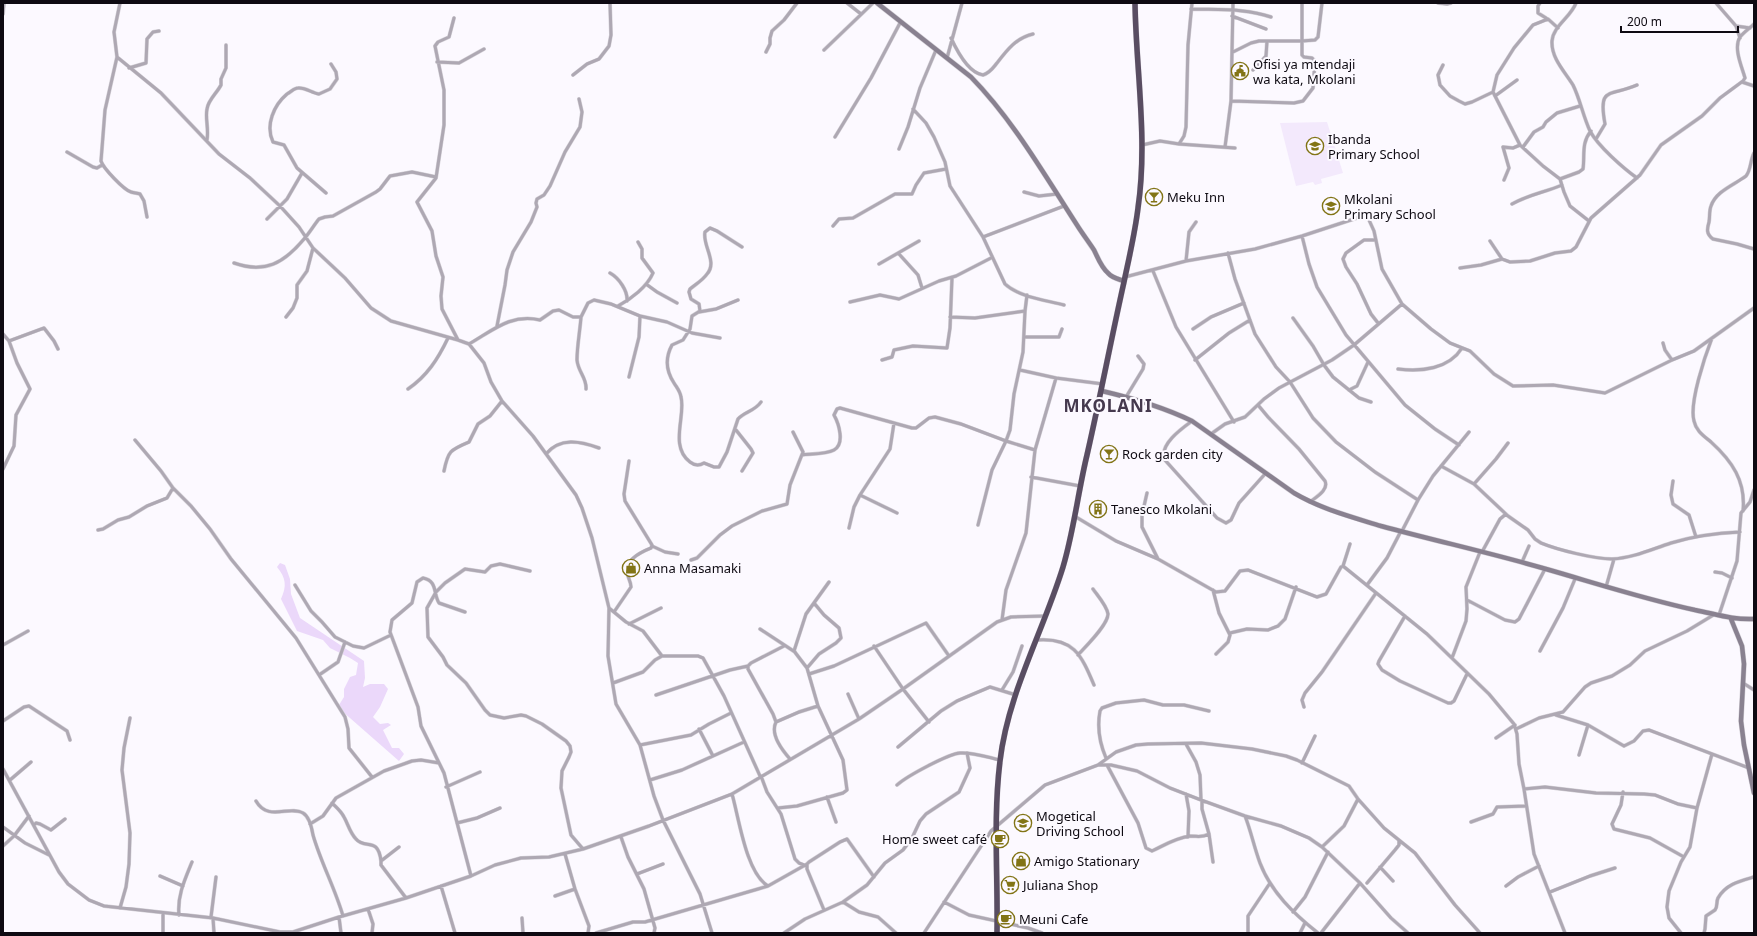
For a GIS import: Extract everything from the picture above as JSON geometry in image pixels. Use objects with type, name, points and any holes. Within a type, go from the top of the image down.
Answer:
[{"type":"highway","points":[[997,933],[997,826],[1000,760],[1016,695],[1063,566],[1076,517],[1080,486],[1102,391],[1138,208],[1141,181],[1142,145],[1135,3]]},
{"type":"street","points":[[3,14],[4,3]]},
{"type":"street","points":[[120,3],[114,32],[117,57],[105,110],[101,156],[102,165],[129,191],[140,194],[144,201],[147,217]]},
{"type":"street","points":[[572,75],[587,64],[599,59],[609,46],[611,35],[610,3]]},
{"type":"street","points":[[766,52],[770,44],[772,30],[784,20],[797,3]]},
{"type":"street","points":[[847,3],[861,14]]},
{"type":"street","points":[[824,50],[873,3]]},
{"type":"street","points":[[877,3],[971,77],[982,88],[1020,138],[1094,250],[1104,268],[1112,277],[1124,279],[1186,262],[1255,249],[1302,236],[1363,216],[1369,220],[1376,240],[1382,269],[1402,304],[1439,335],[1470,351],[1494,374],[1513,386],[1553,385],[1601,393],[1622,385],[1672,360],[1694,351],[1754,308]]},
{"type":"street","points":[[946,58],[962,3]]},
{"type":"street","points":[[1179,144],[1184,136],[1186,127],[1188,45],[1192,3]]},
{"type":"street","points":[[1225,147],[1233,52],[1233,3]]},
{"type":"street","points":[[1230,101],[1294,103],[1304,100],[1314,87],[1315,61],[1312,58],[1304,57],[1302,55],[1302,3]]},
{"type":"street","points":[[1233,52],[1251,42],[1315,40],[1318,37],[1322,3]]},
{"type":"street","points":[[1438,3],[1451,3]]},
{"type":"street","points":[[1540,3],[1538,6],[1538,13],[1540,16],[1548,19],[1558,28]]},
{"type":"street","points":[[1576,3],[1571,13],[1554,34],[1552,47],[1560,66],[1573,86],[1580,106],[1596,139],[1624,168],[1637,178]]},
{"type":"street","points":[[1460,268],[1481,265],[1502,259],[1517,263],[1530,261],[1555,253],[1571,251],[1576,247],[1589,221],[1599,210],[1637,178],[1665,142],[1702,116],[1720,98],[1742,82],[1745,78],[1739,58],[1740,38],[1736,26],[1716,3]]},
{"type":"street","points":[[1191,9],[1252,11],[1271,17]]},
{"type":"street","points":[[1232,16],[1266,29]]},
{"type":"street","points":[[454,18],[449,37],[438,42],[435,46],[437,62],[444,90],[444,125],[436,177],[418,200],[417,205],[432,231],[436,256],[443,277],[441,296],[442,309],[458,340]]},
{"type":"street","points":[[1548,19],[1533,25],[1514,48],[1497,75],[1493,92],[1521,146],[1560,179],[1570,206],[1589,221]]},
{"type":"street","points":[[835,136],[871,78],[900,22]]},
{"type":"street","points":[[1740,38],[1754,24]]},
{"type":"street","points":[[1736,26],[1750,28]]},
{"type":"street","points":[[129,68],[146,63],[147,39],[153,32],[159,31]]},
{"type":"street","points":[[952,38],[965,61],[978,74],[984,75],[992,70],[1016,42],[1021,38],[1033,34]]},
{"type":"street","points":[[1253,70],[1266,56],[1267,41]]},
{"type":"street","points":[[207,140],[207,108],[214,93],[221,85],[221,79],[226,68],[226,45]]},
{"type":"street","points":[[437,62],[459,63],[484,49]]},
{"type":"street","points":[[899,149],[920,88],[936,50]]},
{"type":"street","points":[[117,57],[161,93],[219,154],[250,178],[280,206],[299,227],[312,248],[345,278],[366,303],[386,318],[469,344],[484,364],[491,382],[502,401],[533,436],[576,495],[592,538],[609,608],[608,656],[614,698],[619,711],[634,732],[640,745],[663,820],[700,894],[712,933]]},
{"type":"street","points":[[326,193],[302,173],[294,164],[284,145],[273,141],[271,129],[273,114],[278,104],[294,89],[302,88],[319,94],[330,89],[337,79],[336,72],[331,64]]},
{"type":"street","points":[[1442,65],[1438,75],[1440,85],[1450,96],[1459,101],[1465,104],[1493,92]]},
{"type":"street","points":[[1495,96],[1517,80]]},
{"type":"street","points":[[1742,82],[1754,86]]},
{"type":"street","points":[[1596,139],[1604,124],[1602,109],[1603,98],[1608,94],[1637,85]]},
{"type":"street","points":[[497,326],[507,270],[513,252],[531,222],[537,207],[536,203],[538,199],[544,195],[550,186],[568,145],[580,127],[582,112],[579,99]]},
{"type":"street","points":[[1504,180],[1508,168],[1503,149],[1505,146],[1513,148],[1521,146],[1534,132],[1543,127],[1546,122],[1557,114],[1580,106]]},
{"type":"street","points":[[914,109],[926,123],[934,137],[946,169],[950,186],[983,237],[991,258],[1005,284],[1013,290],[1027,295],[1064,305]]},
{"type":"street","points":[[1560,179],[1583,169],[1585,138],[1591,131]]},
{"type":"street","points":[[1142,145],[1160,141],[1179,144],[1235,148]]},
{"type":"street","points":[[67,152],[93,167],[97,168],[102,165]]},
{"type":"street","points":[[1754,153],[1746,176],[1720,192],[1710,206],[1710,216],[1707,230],[1710,237],[1713,239],[1754,249]]},
{"type":"street","points":[[833,226],[839,219],[853,218],[895,194],[912,194],[924,173],[946,169]]},
{"type":"street","points":[[234,263],[253,268],[271,266],[297,248],[319,219],[325,216],[333,216],[376,192],[390,176],[412,172],[436,177]]},
{"type":"street","points":[[267,219],[287,199],[302,173]]},
{"type":"street","points":[[1512,204],[1562,185]]},
{"type":"street","points":[[1024,192],[1039,196],[1057,194]]},
{"type":"street","points":[[983,237],[1064,206]]},
{"type":"street","points":[[1186,262],[1189,232],[1196,222]]},
{"type":"street","points":[[699,312],[699,304],[691,299],[688,292],[708,274],[711,267],[704,237],[705,232],[710,228],[718,230],[742,248]]},
{"type":"street","points":[[1302,236],[1317,287],[1330,311],[1354,345],[1405,405],[1435,430],[1460,445]]},
{"type":"street","points":[[1376,240],[1364,240],[1346,253],[1343,259],[1371,314],[1378,323]]},
{"type":"street","points":[[879,264],[899,254],[919,241]]},
{"type":"street","points":[[1490,241],[1502,259]]},
{"type":"street","points":[[618,306],[627,301],[646,284],[653,272],[643,260],[642,249],[638,242]]},
{"type":"street","points":[[286,317],[293,308],[298,284],[307,271],[312,248]]},
{"type":"street","points":[[1228,253],[1255,334],[1264,350],[1290,382],[1313,418],[1336,442],[1376,472],[1418,500]]},
{"type":"street","points":[[899,254],[918,275],[922,288]]},
{"type":"street","points":[[850,302],[880,295],[897,299],[922,288],[952,278],[991,258]]},
{"type":"street","points":[[1153,271],[1169,313],[1195,360],[1217,392],[1234,422]]},
{"type":"street","points":[[610,273],[614,276],[626,293],[627,301]]},
{"type":"street","points":[[882,360],[892,357],[894,350],[908,346],[946,348],[948,345],[952,278]]},
{"type":"street","points":[[646,284],[677,303]]},
{"type":"street","points":[[978,525],[992,470],[1010,430],[1014,394],[1020,370],[1025,337],[1025,311],[1027,295]]},
{"type":"street","points":[[586,389],[586,380],[580,372],[577,361],[581,317],[588,304],[594,300],[618,306],[640,316],[667,322],[689,332],[720,338]]},
{"type":"street","points":[[738,300],[716,309],[699,312],[692,316],[689,332],[683,340],[672,345],[667,363],[668,373],[682,397],[679,439],[684,456],[694,465],[705,463],[714,467],[719,467],[736,430],[740,416],[755,409],[761,402]]},
{"type":"street","points":[[1193,329],[1211,317],[1244,303]]},
{"type":"street","points":[[1210,434],[1225,424],[1245,417],[1279,388],[1324,365],[1354,345],[1402,304]]},
{"type":"street","points":[[469,344],[497,326],[526,317],[542,320],[549,313],[559,310],[573,317],[581,317]]},
{"type":"street","points":[[950,317],[976,318],[1025,311]]},
{"type":"street","points":[[629,377],[639,337],[640,316]]},
{"type":"street","points":[[1293,318],[1333,377],[1364,401],[1371,402]]},
{"type":"street","points":[[1195,360],[1229,333],[1250,320]]},
{"type":"street","points":[[9,341],[44,328],[53,338],[58,350]]},
{"type":"street","points":[[1025,337],[1059,337],[1062,329]]},
{"type":"street","points":[[3,334],[9,341],[16,363],[30,389],[16,415],[14,446],[3,469]]},
{"type":"street","points":[[1496,738],[1516,727],[1539,718],[1565,711],[1585,687],[1612,676],[1630,665],[1651,648],[1687,632],[1717,614],[1732,578],[1737,561],[1741,517],[1743,511],[1743,491],[1737,474],[1721,451],[1699,432],[1693,420],[1694,400],[1705,357],[1713,336]]},
{"type":"street","points":[[408,389],[416,384],[428,372],[448,338]]},
{"type":"street","points":[[1663,343],[1665,350],[1672,360]]},
{"type":"street","points":[[1398,369],[1411,370],[1438,366],[1455,357],[1462,348]]},
{"type":"street","points":[[1126,398],[1143,369],[1144,364],[1138,356]]},
{"type":"street","points":[[1348,390],[1357,386],[1368,362]]},
{"type":"street","points":[[1020,370],[1056,378],[1103,384]]},
{"type":"street","points":[[1002,620],[1006,590],[1026,533],[1035,450],[1056,378]]},
{"type":"street","points":[[1102,391],[1176,414],[1192,421],[1265,474],[1310,502],[1401,531],[1674,605],[1717,614],[1731,619],[1754,618]]},
{"type":"street","points":[[444,471],[449,453],[453,448],[469,442],[478,424],[490,416],[502,401]]},
{"type":"street","points":[[1258,405],[1299,449],[1326,484],[1325,489],[1310,502]]},
{"type":"street","points":[[802,455],[831,451],[836,448],[840,440],[840,434],[834,415],[837,409],[840,408],[912,428],[916,428],[929,418],[935,417],[961,424],[1035,450]]},
{"type":"street","points":[[1192,421],[1183,427],[1169,442],[1164,452],[1164,459],[1217,518],[1226,523],[1231,520],[1239,503],[1265,474]]},
{"type":"street","points":[[849,528],[854,507],[860,495],[890,450],[894,423]]},
{"type":"street","points":[[736,430],[742,436],[753,453],[742,472]]},
{"type":"street","points":[[691,560],[697,558],[720,535],[732,526],[762,511],[786,505],[793,478],[802,455],[802,448],[794,438],[793,432]]},
{"type":"street","points":[[1367,586],[1387,558],[1418,500],[1441,466],[1460,445],[1469,432]]},
{"type":"street","points":[[135,440],[153,460],[173,488],[210,528],[231,559],[296,638],[345,717],[348,729],[349,748],[372,777]]},
{"type":"street","points":[[546,454],[553,446],[576,442],[599,448]]},
{"type":"street","points":[[1474,484],[1508,443]]},
{"type":"street","points":[[629,461],[624,494],[625,500],[649,538],[652,546],[665,552],[678,554]]},
{"type":"street","points":[[1441,466],[1474,484],[1506,514],[1528,530],[1535,539],[1541,543],[1598,557],[1614,559],[1644,553],[1696,537],[1711,534],[1740,532]]},
{"type":"street","points":[[1031,477],[1080,486]]},
{"type":"street","points":[[1673,481],[1671,495],[1673,504],[1689,516],[1696,537]]},
{"type":"street","points":[[98,530],[103,529],[118,520],[129,517],[147,506],[168,498],[173,488]]},
{"type":"street","points":[[1743,511],[1750,502],[1754,490]]},
{"type":"street","points":[[1147,493],[1142,527],[1158,559]]},
{"type":"street","points":[[860,495],[897,513]]},
{"type":"street","points":[[1452,658],[1465,627],[1467,610],[1466,587],[1481,552],[1500,519],[1506,514]]},
{"type":"street","points":[[1076,517],[1122,544],[1158,559],[1216,592],[1225,591],[1237,574],[1244,570],[1248,570],[1317,596],[1322,596],[1326,594],[1343,566],[1350,544]]},
{"type":"street","points":[[614,612],[631,587],[626,571],[627,565],[632,558],[652,546]]},
{"type":"street","points":[[1521,563],[1529,546]]},
{"type":"street","points":[[1606,587],[1614,559]]},
{"type":"street","points":[[530,571],[500,564],[491,566],[485,572],[465,569],[445,583],[436,592],[427,608],[428,637],[444,657],[447,665],[466,683],[490,715],[499,718],[526,716],[542,724],[566,741],[570,746],[571,752],[562,771],[561,788],[571,835],[583,849]]},
{"type":"street","points":[[1343,566],[1427,634],[1489,694],[1510,717],[1516,727],[1519,764],[1534,854],[1565,933]]},
{"type":"street","points":[[1467,600],[1505,620],[1515,622],[1519,619],[1545,569]]},
{"type":"street","points":[[1715,572],[1722,573],[1732,578]]},
{"type":"street","points":[[465,612],[446,604],[439,603],[434,586],[429,580],[423,578],[417,582],[412,602],[392,620],[390,624],[391,635],[418,707],[421,726],[444,773],[446,787],[471,876]]},
{"type":"street","points":[[1540,650],[1563,608],[1575,579]]},
{"type":"street","points":[[795,652],[795,646],[806,614],[829,582]]},
{"type":"street","points":[[296,585],[311,612],[322,622],[334,637],[357,648],[364,648],[391,635]]},
{"type":"street","points":[[1230,632],[1268,630],[1278,626],[1284,619],[1296,588]]},
{"type":"street","points":[[1078,655],[1097,633],[1108,617],[1108,613],[1104,605],[1093,589]]},
{"type":"street","points":[[1213,590],[1219,612],[1230,632],[1228,642],[1216,654]]},
{"type":"street","points":[[1304,707],[1302,700],[1305,693],[1322,672],[1376,593]]},
{"type":"street","points":[[807,668],[820,654],[841,638],[839,628],[814,603]]},
{"type":"street","points":[[609,608],[629,624],[643,631],[662,656]]},
{"type":"street","points":[[629,624],[661,608]]},
{"type":"street","points":[[3,769],[49,855],[68,884],[89,900],[104,906],[212,918],[271,932],[287,933],[339,916],[406,898],[471,876],[495,865],[520,858],[549,857],[583,849],[621,837],[732,794],[859,719],[1002,620],[1011,617],[1046,616]]},
{"type":"street","points":[[1405,616],[1379,661],[1378,664],[1382,670],[1400,681],[1448,703],[1454,701],[1467,674]]},
{"type":"street","points":[[1731,619],[1742,646],[1744,664],[1741,721],[1744,746],[1750,768],[1754,793]]},
{"type":"street","points":[[809,674],[834,666],[926,623],[949,656]]},
{"type":"street","points":[[760,629],[795,652],[807,668],[818,706],[843,760],[848,788],[846,792],[827,796],[797,806],[778,808]]},
{"type":"street","points":[[3,645],[28,631]]},
{"type":"street","points":[[1036,640],[1048,639],[1062,641],[1078,655],[1084,663],[1094,685]]},
{"type":"street","points":[[319,675],[338,662],[345,642]]},
{"type":"street","points":[[656,695],[740,667],[748,666],[784,646]]},
{"type":"street","points":[[874,646],[903,689],[929,722]]},
{"type":"street","points":[[1002,690],[1012,672],[1022,646]]},
{"type":"street","points":[[613,683],[643,672],[655,660],[662,656],[698,656],[703,658],[714,676],[767,792],[778,808],[790,839],[795,859],[799,863],[806,864]]},
{"type":"street","points":[[748,666],[750,675],[774,714],[776,722],[774,732],[790,759]]},
{"type":"street","points":[[1743,683],[1754,690]]},
{"type":"street","points":[[898,747],[951,704],[971,695],[990,687],[1016,695]]},
{"type":"street","points":[[848,694],[859,719]]},
{"type":"street","points":[[1106,758],[1099,733],[1100,711],[1106,706],[1116,703],[1144,700],[1209,710]]},
{"type":"street","points":[[3,721],[24,707],[29,706],[67,731],[70,740]]},
{"type":"street","points":[[776,722],[818,706]]},
{"type":"street","points":[[640,745],[691,735],[699,729],[731,713]]},
{"type":"street","points":[[1554,715],[1566,717],[1588,725],[1624,746],[1646,730],[1712,754],[1734,764],[1750,768]]},
{"type":"street","points":[[120,908],[126,886],[129,864],[130,833],[122,770],[124,748],[130,718]]},
{"type":"street","points":[[1579,755],[1588,725]]},
{"type":"street","points":[[699,729],[713,756]]},
{"type":"street","points":[[1302,763],[1315,736]]},
{"type":"street","points":[[650,780],[682,770],[744,742]]},
{"type":"street","points":[[924,933],[991,831],[1045,785],[1098,765],[1116,752],[1136,745],[1201,743],[1252,749],[1286,756],[1350,786],[1358,799],[1384,828],[1415,853],[1455,905],[1480,933]]},
{"type":"street","points":[[1186,744],[1196,762],[1200,775],[1202,812],[1213,862]]},
{"type":"street","points":[[897,785],[913,774],[955,754],[967,753],[1000,760]]},
{"type":"street","points":[[784,933],[805,919],[843,902],[867,885],[885,863],[903,850],[912,838],[920,821],[926,814],[959,792],[970,768],[967,753]]},
{"type":"street","points":[[1682,933],[1668,918],[1667,906],[1670,886],[1690,847],[1697,808],[1712,754]]},
{"type":"street","points":[[310,824],[322,816],[332,803],[340,796],[372,777],[412,761],[422,760],[439,763]]},
{"type":"street","points":[[10,780],[31,762]]},
{"type":"street","points":[[1098,765],[1106,765],[1137,771],[1170,788],[1245,816],[1281,826],[1309,838],[1322,846],[1360,883],[1391,918],[1408,933]]},
{"type":"street","points":[[1106,765],[1138,823],[1147,849],[1152,851],[1164,844],[1188,836],[1203,837],[1208,834]]},
{"type":"street","points":[[446,787],[480,772]]},
{"type":"street","points":[[1524,789],[1545,787],[1596,793],[1623,792],[1655,795],[1678,804],[1697,808]]},
{"type":"street","points":[[1623,792],[1621,805],[1612,824],[1614,829],[1650,838],[1684,857]]},
{"type":"street","points":[[732,794],[747,852],[759,878],[768,886]]},
{"type":"street","points":[[1186,794],[1188,807],[1188,836]]},
{"type":"street","points":[[827,796],[836,822]]},
{"type":"street","points":[[1322,846],[1344,826],[1358,799]]},
{"type":"street","points":[[256,802],[259,807],[267,811],[301,812],[306,815],[320,859],[343,916]]},
{"type":"street","points":[[332,803],[345,818],[354,838],[359,842],[376,848],[380,853],[384,871],[406,898]]},
{"type":"street","points":[[1471,822],[1493,814],[1497,807],[1526,806]]},
{"type":"street","points":[[457,823],[477,818],[500,808]]},
{"type":"street","points":[[3,846],[14,836],[29,816]]},
{"type":"street","points":[[1245,816],[1260,861],[1270,883],[1293,912],[1318,933]]},
{"type":"street","points":[[34,825],[36,823],[40,824],[51,830],[65,819]]},
{"type":"street","points":[[3,827],[25,843],[49,855]]},
{"type":"street","points":[[621,837],[628,857],[644,889],[655,928],[654,933]]},
{"type":"street","points":[[565,854],[589,931],[596,933],[631,923],[640,923],[653,920],[768,886],[847,839],[874,877]]},
{"type":"street","points":[[1367,883],[1395,850],[1399,844],[1399,841]]},
{"type":"street","points":[[381,861],[399,847]]},
{"type":"street","points":[[1293,912],[1305,897],[1328,852]]},
{"type":"street","points":[[179,915],[179,906],[183,886],[192,862]]},
{"type":"street","points":[[637,874],[663,864]]},
{"type":"street","points":[[806,864],[824,910]]},
{"type":"street","points":[[1506,886],[1518,877],[1539,866]]},
{"type":"street","points":[[1380,867],[1393,881]]},
{"type":"street","points":[[1550,892],[1615,868]]},
{"type":"street","points":[[160,876],[183,886]]},
{"type":"street","points":[[214,933],[212,918],[216,877]]},
{"type":"street","points":[[1704,933],[1706,916],[1716,910],[1717,899],[1723,892],[1732,885],[1754,877]]},
{"type":"street","points":[[1248,933],[1248,916],[1270,883]]},
{"type":"street","points":[[1321,933],[1360,883]]},
{"type":"street","points":[[442,886],[456,933]]},
{"type":"street","points":[[555,896],[575,890]]},
{"type":"street","points":[[843,902],[860,912],[878,916],[896,933]]},
{"type":"street","points":[[944,902],[962,912],[997,922],[1028,928],[1042,933]]},
{"type":"street","points":[[368,909],[373,924],[372,933]]},
{"type":"street","points":[[162,933],[163,913]]},
{"type":"street","points":[[339,916],[341,933]]},
{"type":"street","points":[[522,918],[523,933]]},
{"type":"street","points":[[1300,933],[1305,923]]},
{"type":"shaded area","name":"Ibanda Primary School","points":[[1327,122],[1343,173],[1321,179],[1322,183],[1315,185],[1313,182],[1296,186],[1280,123]]},
{"type":"shaded area","points":[[280,563],[285,565],[290,579],[291,594],[300,618],[364,661],[365,678],[363,687],[370,684],[384,684],[388,689],[380,707],[373,717],[380,724],[388,723],[391,725],[383,730],[392,748],[399,748],[404,754],[399,761],[342,711],[339,705],[344,697],[344,689],[350,677],[356,675],[358,663],[330,648],[323,640],[297,631],[281,599],[285,582],[277,567]]},
{"type":"place","name":"Ofisi ya mtendaji wa kata, Mkolani","points":[[1240,71]]},
{"type":"place","name":"Ibanda Primary School","points":[[1315,146]]},
{"type":"place","name":"Meku Inn","points":[[1154,197]]},
{"type":"place","name":"Mkolani Primary School","points":[[1331,206]]},
{"type":"place","name":"Rock garden city","points":[[1109,454]]},
{"type":"place","name":"Tanesco Mkolani","points":[[1098,509]]},
{"type":"place","name":"Anna Masamaki","points":[[631,568]]},
{"type":"place","name":"Mogetical Driving School","points":[[1023,823]]},
{"type":"place","name":"Home sweet café","points":[[1000,839]]},
{"type":"place","name":"Amigo Stationary","points":[[1021,861]]},
{"type":"place","name":"Juliana Shop","points":[[1010,885]]},
{"type":"place","name":"Meuni Cafe","points":[[1006,919]]},
{"type":"district","name":"MKOLANI","points":[[1108,406]]}]
